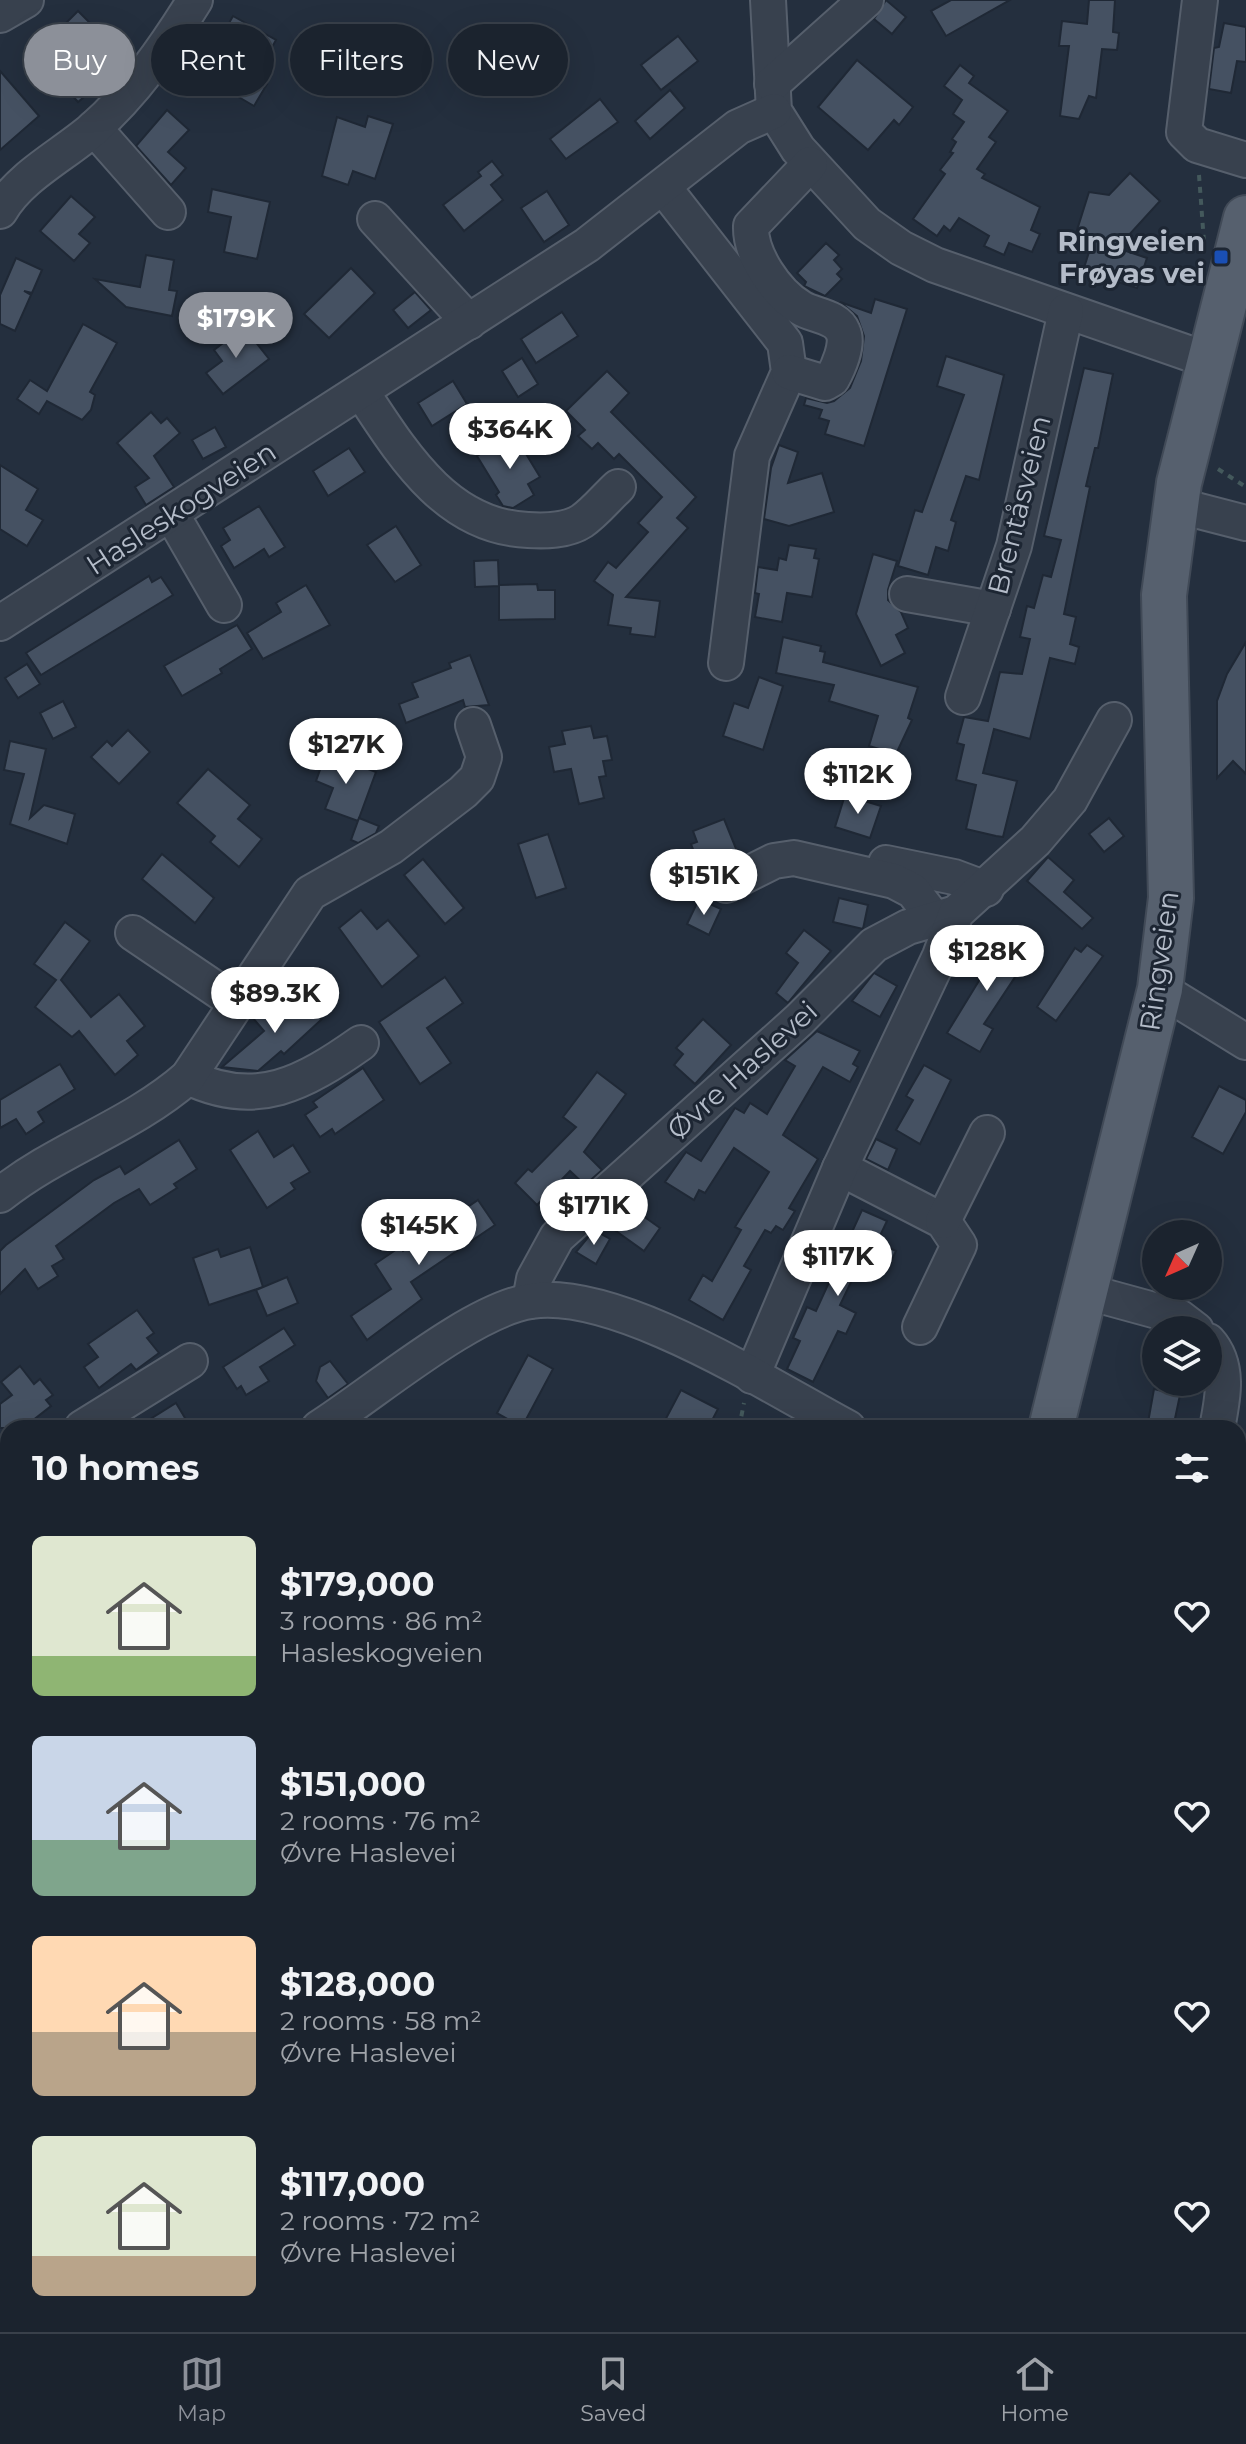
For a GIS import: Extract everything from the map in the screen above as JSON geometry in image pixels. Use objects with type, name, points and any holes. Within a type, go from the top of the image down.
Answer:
[{"type":"main road","name":"Ringveien","points":[[1053,1420],[1160,989],[1171,898],[1164,595],[1189,482],[1208,360],[1246,218]]},
{"type":"street","points":[[0,15],[26,0]]},
{"type":"street","points":[[0,211],[38,172],[94,128],[144,76],[195,0]]},
{"type":"street","points":[[768,0],[773,98],[810,164],[867,224],[901,248],[935,265],[1208,360]]},
{"type":"street","name":"Hasleskogveien","points":[[0,623],[587,245],[664,188],[773,98],[866,0]]},
{"type":"street","points":[[1200,0],[1184,132],[1197,145],[1246,160]]},
{"type":"street","points":[[94,128],[168,212]]},
{"type":"street","points":[[789,372],[825,383],[832,379],[845,342],[843,331],[833,321],[803,310],[789,300],[755,253],[751,226],[810,164]]},
{"type":"street","points":[[664,188],[785,343],[789,372],[752,456],[726,663]]},
{"type":"street","points":[[375,219],[469,322]]},
{"type":"street","name":"Brentåsveien","points":[[963,697],[1014,546],[1066,311]]},
{"type":"street","points":[[361,391],[425,480],[482,523],[500,529],[549,531],[580,522],[618,487]]},
{"type":"street","points":[[1189,482],[1246,508]]},
{"type":"street","points":[[1189,482],[1246,523]]},
{"type":"street","points":[[172,515],[224,605]]},
{"type":"street","points":[[907,594],[993,609]]},
{"type":"street","name":"Øvre Haslevei","points":[[530,1301],[534,1279],[557,1237],[799,1020],[874,945],[945,915],[986,889],[1070,800],[1114,720]]},
{"type":"street","points":[[0,1195],[62,1152],[136,1116],[188,1077],[310,893],[391,847],[473,783],[484,757],[473,725]]},
{"type":"street","points":[[843,848],[879,862],[954,877],[986,889]]},
{"type":"street","points":[[726,885],[774,861],[794,858],[894,881],[945,915]]},
{"type":"street","name":"Øvre Haslevei","points":[[752,1376],[945,915]]},
{"type":"street","points":[[133,933],[235,1002]]},
{"type":"street","points":[[1160,989],[1246,1042]]},
{"type":"street","points":[[188,1077],[225,1090],[284,1088],[308,1080],[361,1043]]},
{"type":"street","points":[[943,1221],[987,1133]]},
{"type":"street","points":[[840,1168],[943,1221],[959,1245],[920,1327]]},
{"type":"street","points":[[1084,1291],[1175,1316]]},
{"type":"street","points":[[331,1420],[453,1336],[530,1301],[562,1300],[619,1313],[752,1376],[833,1420]]},
{"type":"street","points":[[95,1420],[190,1361]]},
{"type":"street","points":[[1222,1368],[1228,1415]]},
{"type":"path","points":[[1197,145],[1204,249]]},
{"type":"path","points":[[1189,482],[1218,470],[1246,487]]},
{"type":"building","points":[[886,0],[906,17],[892,34],[874,19]]},
{"type":"building","points":[[951,0],[1010,0],[946,36],[931,11]]},
{"type":"building","points":[[1089,0],[1115,0],[1113,32],[1119,33],[1117,50],[1102,49],[1096,98],[1089,96],[1079,119],[1060,116],[1069,46],[1059,46],[1062,21],[1087,24]]},
{"type":"building","points":[[78,11],[91,24],[65,24]]},
{"type":"building","points":[[233,16],[247,24],[228,24]]},
{"type":"building","points":[[1224,23],[1246,27],[1246,62],[1237,61],[1231,93],[1209,89],[1214,48],[1219,47]]},
{"type":"building","points":[[678,36],[698,61],[661,90],[641,65]]},
{"type":"building","points":[[857,60],[913,107],[899,125],[894,120],[868,150],[818,107]]},
{"type":"building","points":[[960,65],[974,76],[969,83],[1008,111],[989,137],[996,142],[977,169],[985,174],[982,178],[1040,207],[1031,230],[1040,234],[1032,252],[1009,243],[1004,255],[984,246],[989,236],[959,218],[950,231],[944,226],[937,236],[913,219],[945,174],[940,170],[953,153],[950,152],[956,142],[952,139],[964,122],[953,114],[962,100],[944,86]]},
{"type":"building","points":[[0,71],[39,116],[0,150]]},
{"type":"building","points":[[670,90],[685,108],[650,139],[635,121]]},
{"type":"building","points":[[237,96],[260,96],[254,106]]},
{"type":"building","points":[[600,99],[618,122],[566,159],[550,139]]},
{"type":"building","points":[[167,110],[189,130],[168,152],[186,168],[171,185],[136,146]]},
{"type":"building","points":[[368,116],[393,124],[375,179],[353,171],[348,185],[322,176],[337,117],[365,127]]},
{"type":"building","points":[[492,161],[503,175],[491,185],[503,200],[464,231],[443,205],[481,176],[478,172]]},
{"type":"building","points":[[1130,173],[1160,201],[1117,248],[1147,258],[1137,288],[1083,271],[1089,252],[1072,246],[1089,192],[1109,195]]},
{"type":"building","points":[[212,189],[270,202],[257,259],[224,252],[231,217],[208,212]]},
{"type":"building","points":[[547,191],[569,225],[544,242],[521,208]]},
{"type":"building","points":[[71,196],[95,217],[79,234],[90,243],[74,261],[40,231]]},
{"type":"building","points":[[826,243],[839,255],[834,260],[842,269],[837,274],[842,279],[825,296],[804,286],[806,282],[797,273]]},
{"type":"building","points":[[146,255],[174,260],[169,290],[177,291],[172,316],[126,307],[95,279],[140,287]]},
{"type":"building","points":[[16,258],[42,270],[32,293],[24,291],[31,295],[15,331],[0,324],[0,295]]},
{"type":"building","points":[[351,268],[375,293],[329,338],[304,314]]},
{"type":"building","points":[[415,292],[431,310],[408,328],[393,310]]},
{"type":"building","points":[[875,299],[907,309],[864,446],[825,434],[829,421],[819,418],[822,410],[804,405],[806,398],[827,403],[834,401],[850,388],[861,361],[864,336],[857,316],[840,302],[871,313]]},
{"type":"building","points":[[562,312],[578,336],[536,363],[521,339]]},
{"type":"building","points":[[83,324],[117,343],[90,392],[95,395],[91,410],[82,420],[47,401],[39,414],[17,399],[30,380],[47,391]]},
{"type":"building","points":[[244,327],[269,359],[223,394],[206,373],[222,361],[214,350]]},
{"type":"building","points":[[946,356],[1004,375],[979,480],[966,476],[951,520],[956,522],[948,551],[936,547],[928,575],[898,566],[915,510],[922,512],[964,395],[937,386]]},
{"type":"building","points":[[522,358],[538,384],[518,397],[502,371]]},
{"type":"building","points":[[1084,368],[1113,374],[1098,448],[1095,448],[1086,486],[1090,487],[1064,614],[1076,617],[1070,644],[1079,647],[1075,664],[1050,658],[1030,739],[994,729],[983,773],[1017,781],[1003,837],[996,836],[966,829],[976,785],[956,780],[964,745],[957,743],[964,717],[988,721],[1000,672],[1022,674],[1030,639],[1020,637],[1027,606],[1034,608],[1043,575],[1051,577],[1061,540],[1044,536]]},
{"type":"building","points":[[607,371],[629,393],[611,412],[696,497],[677,518],[688,528],[626,597],[660,601],[655,637],[630,634],[631,628],[608,625],[613,595],[594,581],[608,562],[616,568],[648,532],[638,523],[662,497],[619,454],[614,459],[598,443],[592,449],[578,436],[585,430],[566,411]]},
{"type":"building","points":[[453,381],[467,404],[432,426],[418,403]]},
{"type":"building","points":[[151,412],[161,423],[167,418],[180,433],[154,456],[174,487],[146,505],[135,487],[149,478],[117,443]]},
{"type":"building","points":[[215,427],[226,447],[203,459],[192,440]]},
{"type":"building","points":[[514,434],[540,477],[528,484],[534,495],[513,508],[503,506],[496,495],[499,492],[477,456]]},
{"type":"building","points":[[779,445],[798,452],[788,483],[822,473],[834,512],[789,526],[764,519],[771,468]]},
{"type":"building","points":[[349,448],[365,472],[328,496],[313,471]]},
{"type":"building","points":[[0,465],[38,489],[26,510],[43,520],[27,546],[0,529]]},
{"type":"building","points":[[259,506],[285,547],[269,557],[264,549],[234,568],[221,546],[230,540],[223,528]]},
{"type":"building","points":[[396,526],[421,565],[395,582],[367,545]]},
{"type":"building","points":[[789,545],[816,549],[814,558],[819,559],[812,597],[787,593],[782,622],[755,617],[759,594],[755,593],[758,567],[777,570],[779,558],[786,560]]},
{"type":"building","points":[[873,554],[897,561],[888,600],[901,612],[908,628],[896,635],[905,653],[881,666],[856,614]]},
{"type":"building","points":[[498,560],[499,585],[537,584],[538,590],[555,590],[555,619],[499,620],[499,586],[475,587],[474,561]]},
{"type":"building","points":[[149,576],[152,582],[161,577],[173,595],[41,675],[26,653]]},
{"type":"building","points":[[306,585],[330,625],[263,659],[247,633],[281,612],[276,603]]},
{"type":"building","points":[[237,625],[252,649],[220,669],[222,673],[182,696],[164,666]]},
{"type":"building","points":[[783,637],[821,646],[820,651],[825,652],[823,662],[918,687],[908,718],[912,720],[896,754],[869,746],[878,716],[829,701],[834,685],[776,673]]},
{"type":"building","points":[[1246,642],[1246,774],[1233,761],[1217,778],[1217,701],[1227,674]]},
{"type":"building","points":[[470,655],[489,705],[465,707],[463,700],[406,723],[399,704],[418,697],[412,683],[451,668],[449,663]]},
{"type":"building","points":[[27,664],[40,684],[18,698],[5,678]]},
{"type":"building","points":[[759,677],[783,686],[763,750],[723,736],[734,703],[748,708]]},
{"type":"building","points":[[63,701],[76,727],[53,739],[40,713]]},
{"type":"building","points":[[591,726],[594,738],[607,736],[612,760],[603,761],[606,776],[599,777],[604,798],[579,804],[571,769],[554,772],[549,747],[565,744],[562,731]]},
{"type":"building","points":[[128,730],[150,752],[119,784],[91,757],[107,741],[112,746]]},
{"type":"building","points":[[10,741],[46,749],[30,818],[44,805],[75,814],[67,844],[10,824],[24,774],[4,770]]},
{"type":"building","points":[[326,753],[376,772],[358,821],[325,809],[333,788],[316,781]]},
{"type":"building","points":[[208,769],[250,805],[238,819],[262,839],[239,867],[210,842],[215,836],[177,803]]},
{"type":"building","points":[[845,795],[881,806],[870,838],[835,827]]},
{"type":"building","points":[[359,818],[379,826],[376,833],[358,843],[351,840]]},
{"type":"building","points":[[1109,818],[1124,836],[1104,852],[1089,834]]},
{"type":"building","points":[[724,819],[739,856],[703,876],[691,844],[697,842],[693,831]]},
{"type":"building","points":[[548,834],[566,888],[536,898],[518,844]]},
{"type":"building","points":[[162,854],[214,898],[195,923],[142,879]]},
{"type":"building","points":[[1048,857],[1074,880],[1064,892],[1093,918],[1082,929],[1027,881]]},
{"type":"building","points":[[423,859],[464,908],[445,924],[404,875]]},
{"type":"building","points":[[839,898],[868,905],[863,929],[833,922]]},
{"type":"building","points":[[699,899],[721,909],[709,935],[687,924]]},
{"type":"building","points":[[361,910],[377,929],[388,920],[419,956],[382,987],[339,928]]},
{"type":"building","points":[[65,922],[90,941],[61,980],[91,1017],[119,994],[145,1026],[127,1041],[138,1055],[115,1075],[79,1031],[72,1037],[35,1007],[56,980],[34,964]]},
{"type":"building","points":[[804,930],[831,951],[788,1003],[776,993],[798,963],[786,953]]},
{"type":"building","points":[[991,936],[1011,951],[1015,946],[1029,956],[984,1024],[993,1029],[980,1052],[947,1033],[988,966],[976,957]]},
{"type":"building","points":[[1087,945],[1103,956],[1056,1021],[1037,1007],[1075,948],[1081,952]]},
{"type":"building","points":[[874,973],[897,986],[880,1017],[852,1001]]},
{"type":"building","points":[[445,977],[463,1003],[427,1028],[451,1063],[420,1084],[379,1022]]},
{"type":"building","points":[[303,998],[322,1019],[284,1054],[281,1051],[258,1071],[222,1067],[264,1031],[253,1018],[274,1000],[286,1014]]},
{"type":"building","points":[[703,1019],[731,1045],[695,1084],[674,1065],[683,1054],[676,1048]]},
{"type":"building","points":[[817,1031],[860,1051],[853,1064],[858,1067],[850,1082],[823,1067],[783,1135],[818,1159],[789,1208],[795,1211],[783,1230],[776,1226],[771,1233],[765,1230],[744,1266],[751,1270],[723,1320],[689,1300],[703,1275],[712,1281],[741,1230],[735,1227],[769,1172],[734,1148],[705,1193],[699,1190],[694,1200],[665,1182],[686,1152],[701,1161],[735,1108],[744,1113],[750,1103],[767,1114],[795,1066],[785,1060]]},
{"type":"building","points":[[60,1064],[75,1089],[38,1112],[44,1122],[26,1134],[16,1119],[0,1128],[0,1100]]},
{"type":"building","points":[[924,1065],[951,1080],[920,1144],[896,1130],[913,1100],[906,1096]]},
{"type":"building","points":[[363,1068],[384,1100],[335,1134],[332,1129],[320,1137],[305,1115],[317,1107],[313,1102]]},
{"type":"building","points":[[597,1072],[626,1094],[584,1152],[602,1170],[585,1185],[570,1171],[537,1205],[515,1183],[528,1169],[532,1172],[576,1127],[563,1117]]},
{"type":"building","points":[[1219,1086],[1246,1100],[1246,1112],[1223,1154],[1192,1137]]},
{"type":"building","points":[[258,1131],[274,1157],[293,1145],[310,1172],[291,1183],[295,1189],[267,1208],[230,1150]]},
{"type":"building","points":[[876,1139],[897,1149],[888,1170],[866,1159]]},
{"type":"building","points":[[179,1140],[197,1169],[174,1184],[177,1188],[150,1205],[139,1189],[114,1203],[56,1246],[64,1259],[52,1266],[58,1276],[38,1289],[25,1269],[0,1294],[0,1251],[6,1245],[94,1180],[120,1166],[125,1174]]},
{"type":"building","points":[[478,1200],[495,1225],[411,1282],[422,1299],[367,1340],[351,1316],[391,1289],[375,1264],[400,1247],[403,1251]]},
{"type":"building","points":[[632,1208],[660,1228],[644,1251],[616,1231]]},
{"type":"building","points":[[862,1210],[887,1221],[877,1242],[896,1251],[888,1268],[863,1257],[840,1305],[856,1313],[846,1334],[838,1331],[813,1382],[787,1369],[800,1341],[793,1338],[807,1307],[816,1311]]},
{"type":"building","points":[[594,1230],[610,1239],[596,1264],[576,1252]]},
{"type":"building","points":[[250,1247],[263,1287],[209,1305],[193,1258],[218,1249],[221,1257]]},
{"type":"building","points":[[287,1277],[298,1303],[267,1316],[256,1290]]},
{"type":"building","points":[[137,1310],[154,1333],[147,1338],[159,1353],[136,1370],[131,1364],[99,1388],[84,1367],[98,1357],[88,1344]]},
{"type":"building","points":[[284,1328],[295,1345],[260,1367],[269,1381],[246,1395],[241,1386],[237,1389],[223,1367]]},
{"type":"building","points":[[528,1355],[553,1369],[526,1420],[510,1420],[497,1413]]},
{"type":"building","points":[[330,1361],[348,1384],[328,1398],[316,1381],[320,1367]]},
{"type":"building","points":[[20,1366],[34,1384],[40,1379],[53,1395],[46,1400],[51,1406],[33,1420],[0,1420],[0,1404],[12,1395],[1,1382]]},
{"type":"building","points":[[681,1390],[718,1409],[712,1420],[665,1420]]},
{"type":"building","points":[[1153,1396],[1180,1396],[1175,1420],[1148,1420]]},
{"type":"building","points":[[176,1403],[186,1420],[149,1420]]},
{"type":"place","name":"Ringveien Frøyas vei","points":[[1221,257]]}]
